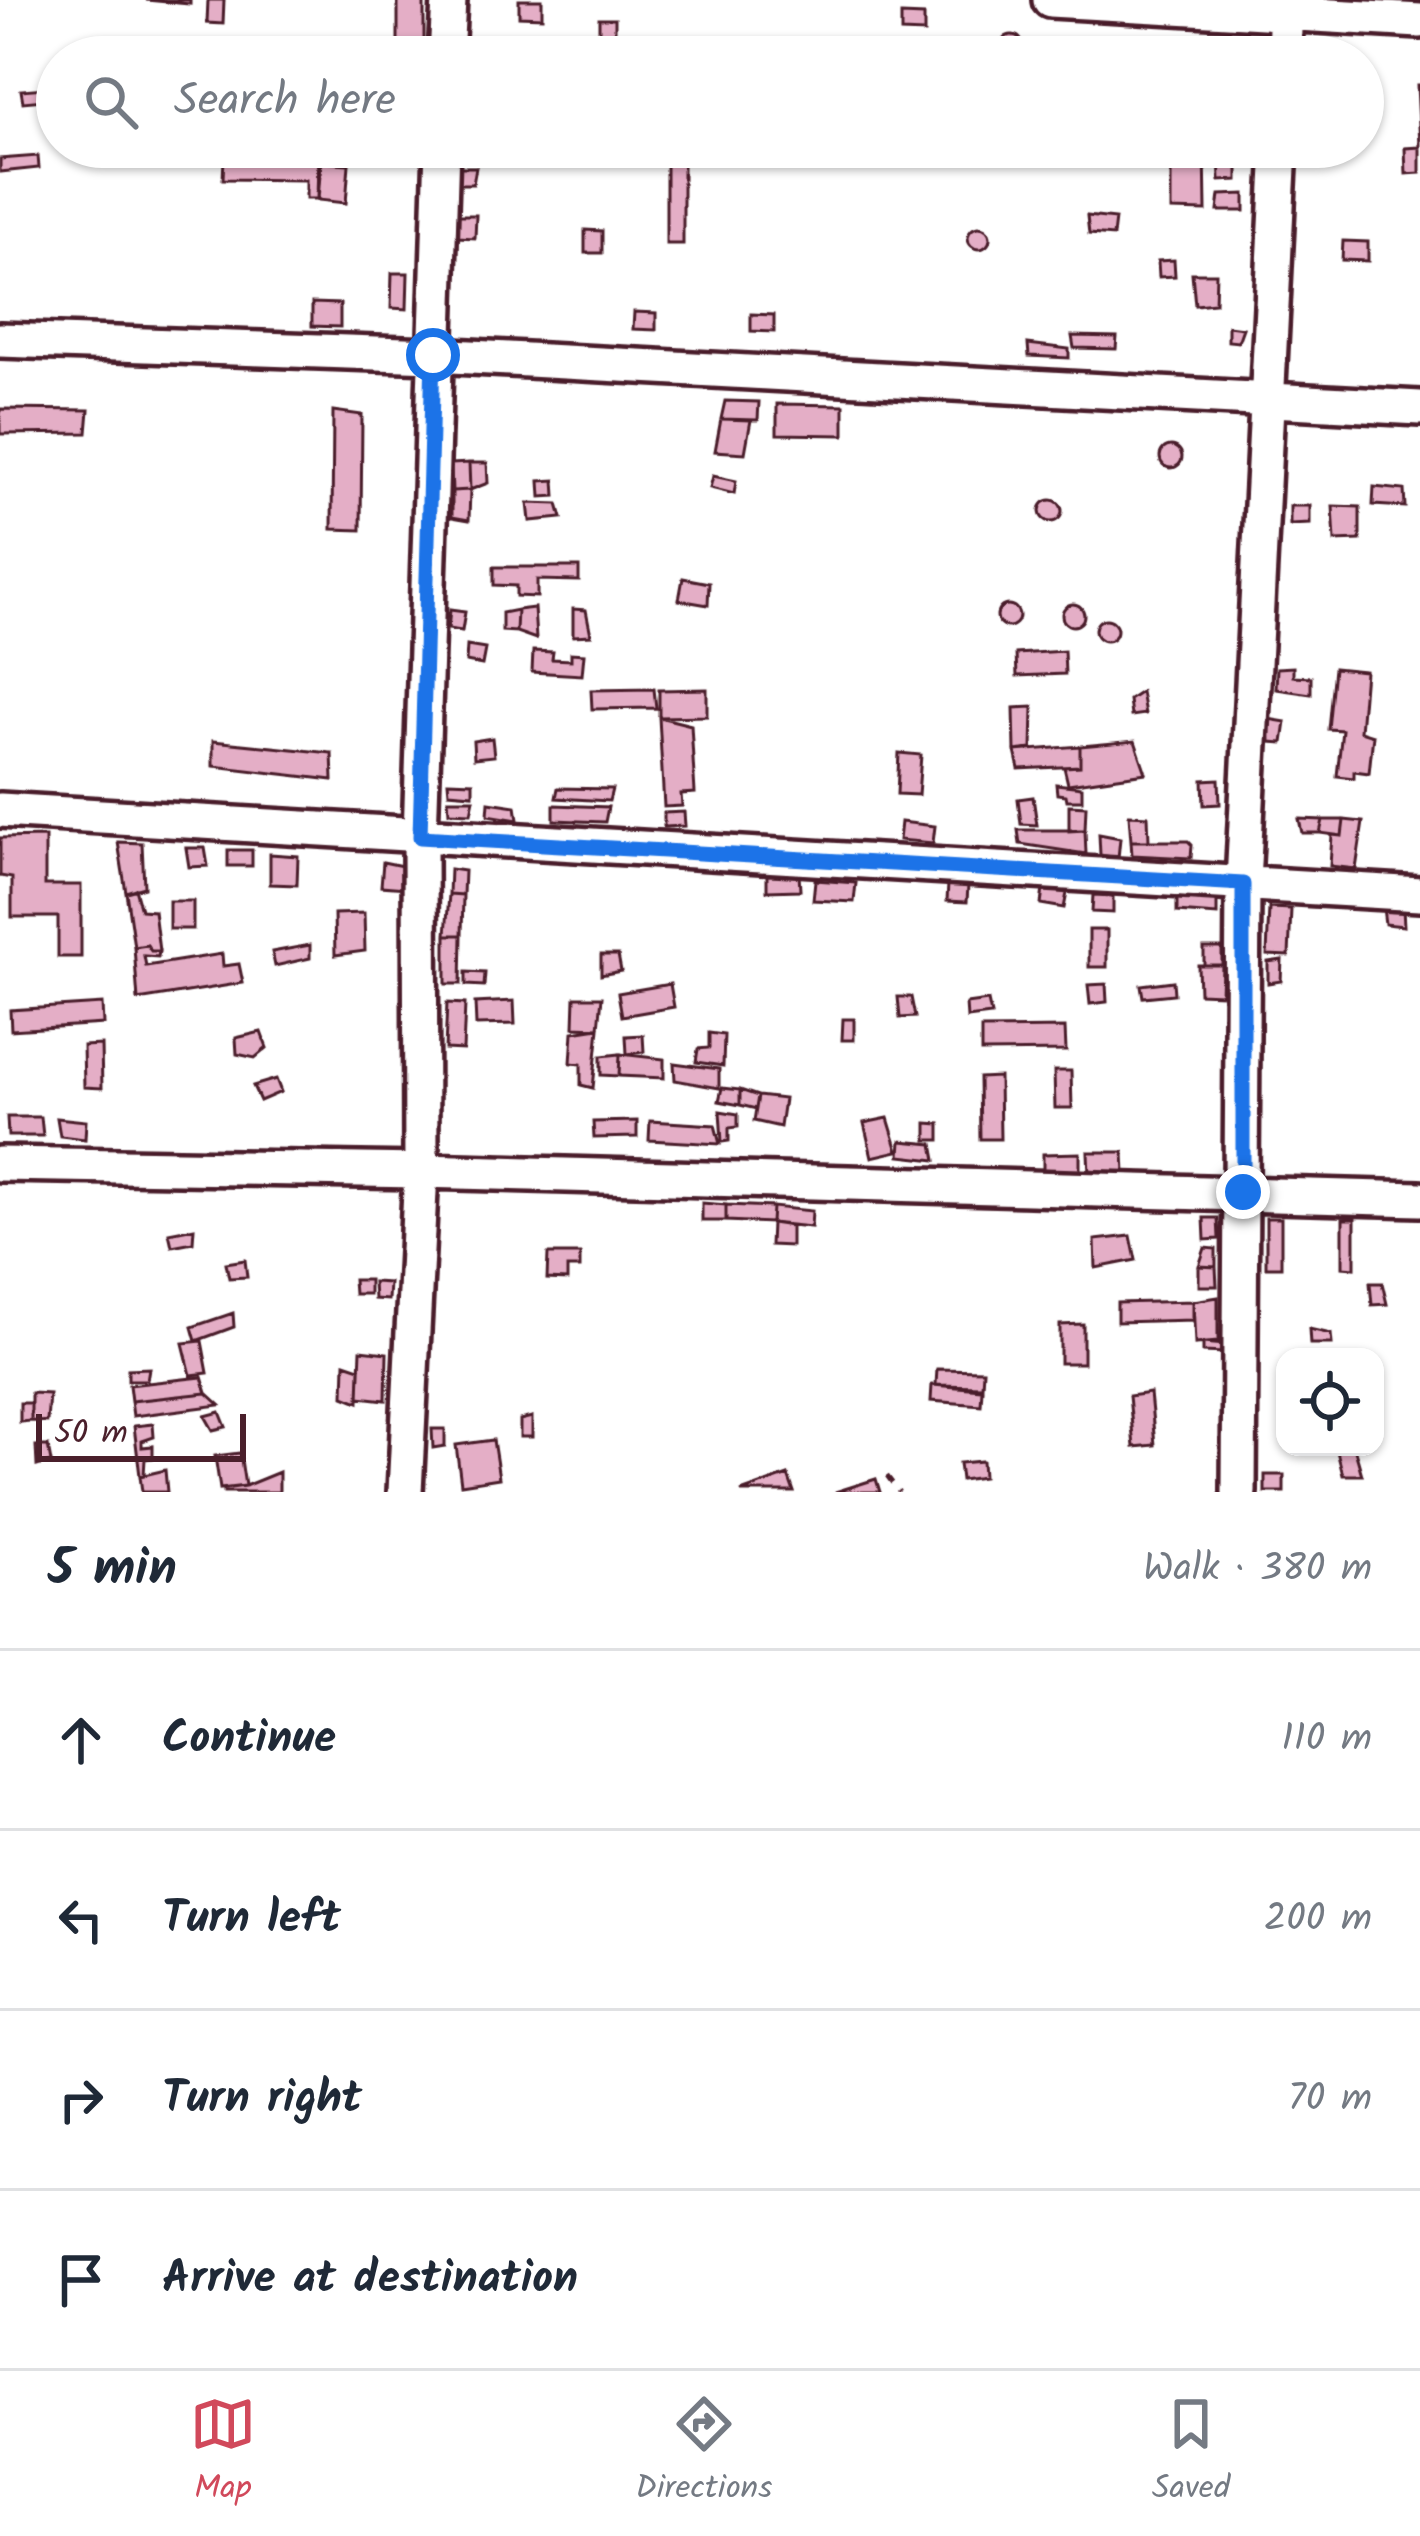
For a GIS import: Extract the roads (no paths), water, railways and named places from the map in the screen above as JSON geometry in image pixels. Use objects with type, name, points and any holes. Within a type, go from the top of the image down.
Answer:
[{"type":"street","points":[[447,36],[448,0]]},
{"type":"street","points":[[1050,0],[1286,8],[1420,21]]},
{"type":"street","points":[[405,1492],[421,1171],[420,837],[441,168]]},
{"type":"street","points":[[1239,1492],[1243,884],[1279,168]]},
{"type":"street","points":[[0,340],[433,355],[1420,408]]},
{"type":"street","points":[[0,810],[1420,894]]},
{"type":"street","points":[[0,1164],[1420,1199]]}]
